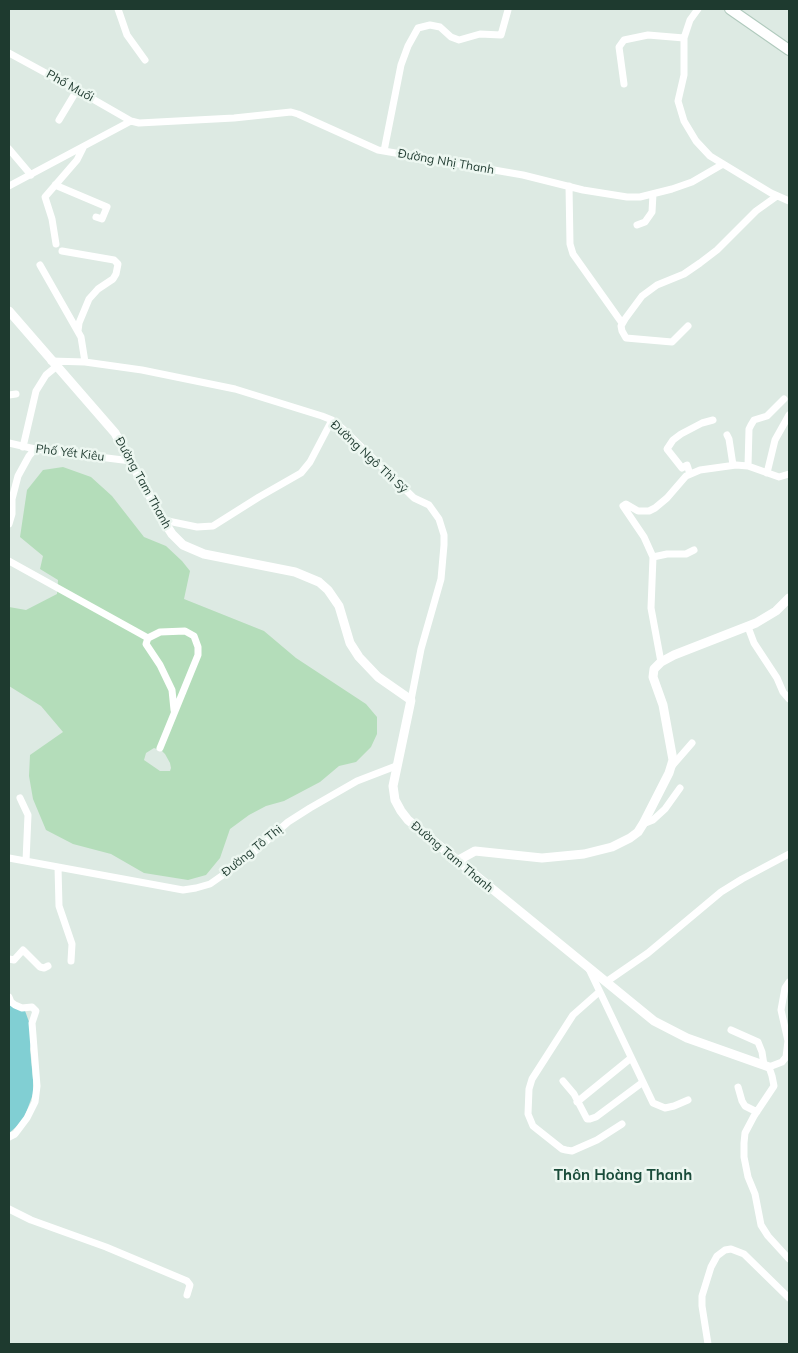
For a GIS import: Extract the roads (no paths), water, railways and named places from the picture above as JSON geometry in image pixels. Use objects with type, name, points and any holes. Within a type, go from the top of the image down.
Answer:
[{"type":"main road","points":[[730,9],[789,50]]},
{"type":"street","points":[[118,9],[127,35],[144,60]]},
{"type":"street","points":[[698,9],[690,20],[684,38],[685,67],[678,95],[679,107],[684,121],[696,141],[710,156],[777,196],[789,201]]},
{"type":"street","points":[[384,151],[401,65],[408,46],[418,28],[430,25],[440,27],[451,37],[459,40],[480,34],[501,35],[508,10]]},
{"type":"street","points":[[624,84],[619,47],[624,40],[648,35],[684,38]]},
{"type":"street","name":"Phố Muối","points":[[9,53],[131,121]]},
{"type":"street","points":[[59,120],[77,90]]},
{"type":"street","name":"Đường Nhị Thanh","points":[[131,121],[139,123],[234,118],[291,112],[384,151],[627,197],[654,194],[692,182],[723,164]]},
{"type":"street","points":[[9,186],[131,121]]},
{"type":"street","points":[[56,244],[52,218],[45,201],[46,195],[77,160],[83,148]]},
{"type":"street","points":[[9,149],[30,174]]},
{"type":"street","points":[[56,185],[107,208],[102,218],[96,217]]},
{"type":"street","points":[[569,186],[569,230],[573,254],[622,323]]},
{"type":"street","points":[[637,225],[649,218],[654,204],[654,194]]},
{"type":"street","points":[[688,326],[672,342],[626,338],[621,329],[622,323],[642,296],[657,285],[676,278],[700,263],[717,250],[756,211],[777,196]]},
{"type":"street","points":[[62,250],[114,260],[118,264],[113,279],[98,289],[89,299],[79,323],[78,331]]},
{"type":"street","points":[[40,265],[78,331],[83,342],[85,362]]},
{"type":"street","name":"Đường Tam Thanh","points":[[9,311],[116,433],[163,520],[172,534],[183,545],[195,551],[295,572],[319,582],[328,590],[339,606],[350,643],[359,657],[378,677],[410,700],[396,766],[393,794],[401,811],[416,828],[654,1021],[687,1038],[766,1066]]},
{"type":"street","name":"Đường Ngô Thì Sỹ","points":[[54,364],[85,362],[142,370],[235,389],[332,420],[414,498],[429,505],[439,519],[444,534],[441,578],[423,641],[410,700]]},
{"type":"street","points":[[23,446],[36,391],[54,364]]},
{"type":"street","points":[[748,466],[749,429],[751,425],[754,420],[767,416],[784,399]]},
{"type":"street","points":[[767,473],[775,440],[789,415]]},
{"type":"street","points":[[163,520],[197,527],[213,526],[301,473],[310,462],[332,420]]},
{"type":"street","points":[[690,474],[687,465],[682,468],[667,449],[681,434],[697,425],[713,420]]},
{"type":"street","points":[[726,435],[729,439],[733,465]]},
{"type":"street","name":"Phố Yết Kiêu","points":[[9,442],[35,449],[132,460]]},
{"type":"street","points":[[9,524],[12,514],[12,499],[18,476],[35,449]]},
{"type":"street","points":[[661,662],[651,608],[653,557],[644,537],[623,506],[626,504],[638,511],[649,511],[656,508],[690,474],[700,470],[733,465],[748,466],[779,478],[789,474]]},
{"type":"street","points":[[653,557],[667,554],[686,554],[694,550]]},
{"type":"street","points":[[9,561],[148,638]]},
{"type":"street","points":[[672,766],[673,760],[663,705],[652,672],[661,662],[674,655],[748,627],[776,611],[789,598]]},
{"type":"street","points":[[748,627],[754,644],[789,699]]},
{"type":"street","points":[[160,748],[198,655],[198,644],[194,636],[185,631],[160,632],[148,638],[146,644],[160,665],[172,690],[174,712]]},
{"type":"street","points":[[457,861],[475,851],[542,858],[584,854],[620,844],[638,832],[672,766],[692,743]]},
{"type":"street","name":"Đường Tô Thị","points":[[9,858],[183,890],[196,888],[210,884],[236,866],[288,822],[310,808],[357,781],[396,766]]},
{"type":"street","points":[[643,824],[661,813],[670,804],[680,788]]},
{"type":"street","points":[[20,798],[28,815],[26,861]]},
{"type":"street","points":[[606,982],[648,953],[721,892],[789,854]]},
{"type":"street","points":[[58,867],[58,906],[72,944],[71,961]]},
{"type":"street","points":[[9,959],[14,960],[24,950],[40,967],[48,966]]},
{"type":"street","points":[[589,969],[653,1104],[665,1108],[688,1100]]},
{"type":"street","points":[[766,1066],[782,1062],[787,1052],[788,1041],[781,1010],[785,988],[789,982]]},
{"type":"street","points":[[9,990],[11,1002],[22,1008],[32,1007],[36,1011],[32,1023],[37,1086],[35,1102],[27,1118],[15,1134],[9,1137]]},
{"type":"street","points":[[599,992],[573,1015],[532,1079],[529,1089],[528,1114],[533,1126],[562,1149],[572,1151],[597,1140],[622,1124]]},
{"type":"street","points":[[731,1030],[758,1042],[774,1086],[746,1133],[744,1157],[748,1177],[755,1194],[761,1225],[768,1236],[789,1259]]},
{"type":"street","points":[[577,1102],[631,1058]]},
{"type":"street","points":[[563,1081],[574,1094],[587,1119],[596,1117],[643,1082]]},
{"type":"street","points":[[738,1087],[742,1101],[746,1106],[757,1112]]},
{"type":"street","points":[[9,1209],[22,1216],[106,1247],[187,1281],[190,1284],[187,1295]]},
{"type":"street","points":[[708,1344],[702,1296],[711,1267],[717,1256],[725,1250],[731,1249],[744,1254],[789,1298]]},
{"type":"water","points":[[9,1005],[24,1008],[33,1033],[30,1049],[33,1094],[23,1121],[9,1133]]},
{"type":"district","name":"Thôn Hoàng Thanh","points":[[623,1175]]}]
